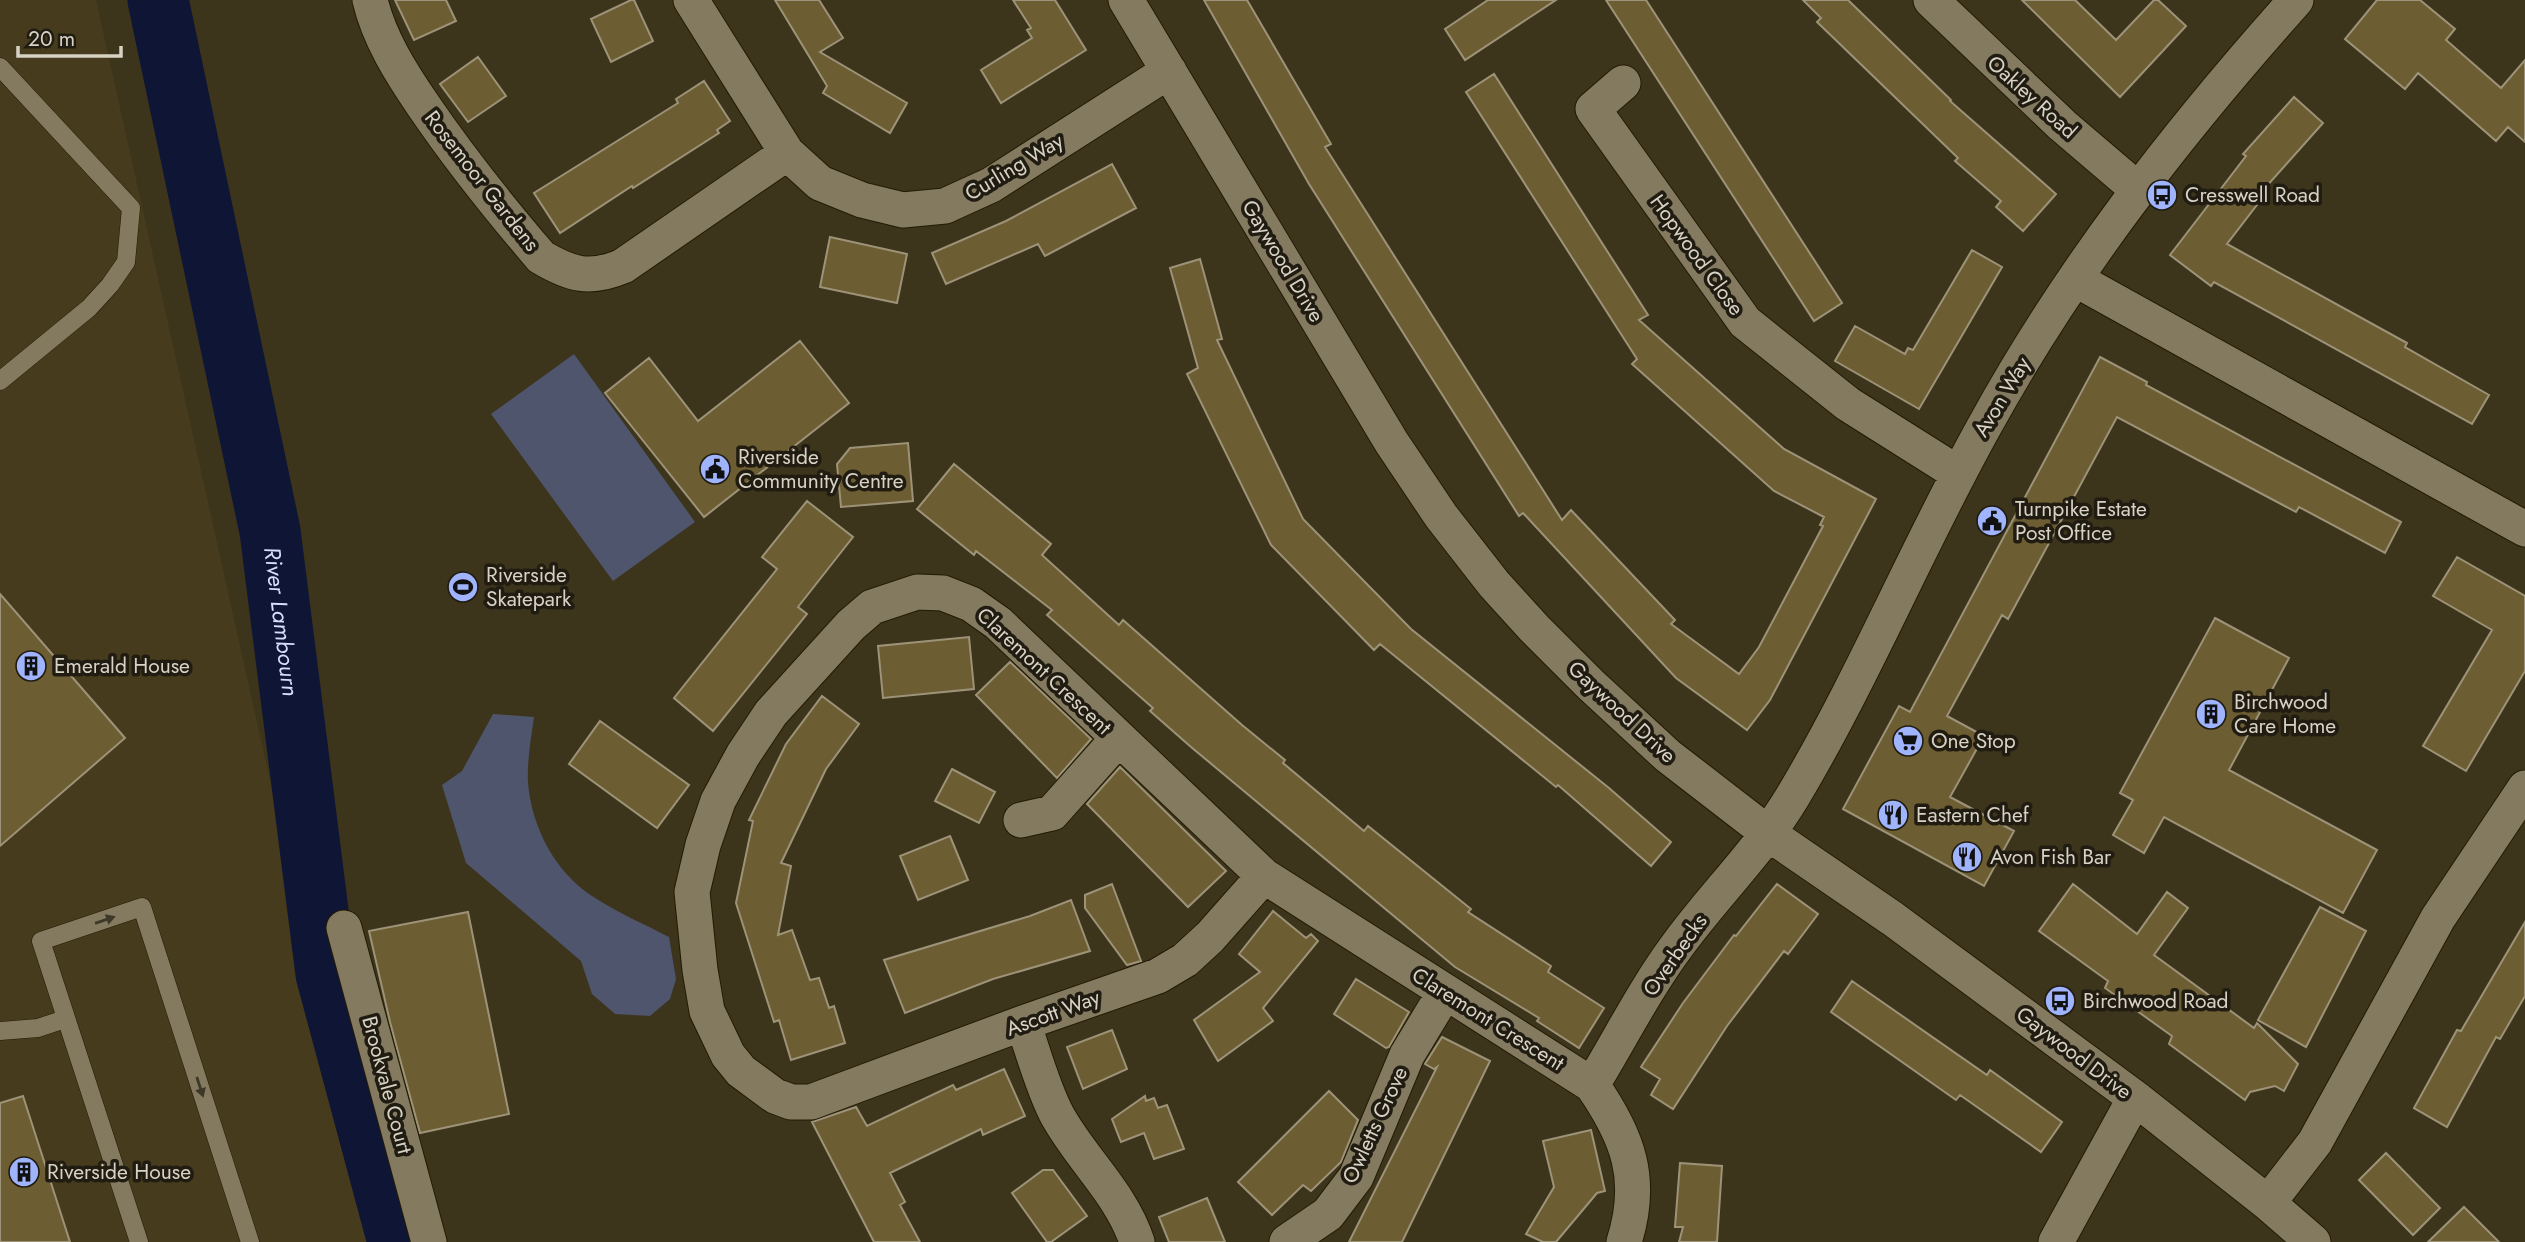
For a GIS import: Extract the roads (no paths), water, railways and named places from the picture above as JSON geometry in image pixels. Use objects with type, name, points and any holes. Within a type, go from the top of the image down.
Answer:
[{"type":"street","name":"Rosemoor Gardens","points":[[370,0],[375,20],[405,78],[456,153],[541,257],[560,268],[585,275],[606,274],[624,266],[787,153]]},
{"type":"street","name":"Curling Way","points":[[691,0],[787,153],[820,183],[862,200],[903,210],[945,206],[991,185],[1169,71]]},
{"type":"street","name":"Gaywood Drive","points":[[1126,0],[1392,443],[1441,516],[1494,584],[1534,628],[1668,756],[1769,834],[1893,919],[2135,1098],[2313,1242]]},
{"type":"street","name":"Oakley Road","points":[[1931,0],[2052,116],[2137,190]]},
{"type":"street","name":"Avon Way","points":[[1769,834],[1826,736],[1959,474],[2011,380],[2075,279],[2137,190],[2200,109],[2296,0]]},
{"type":"street","name":"Hopwood Close","points":[[1623,83],[1592,109],[1745,322],[1848,404],[1959,474]]},
{"type":"street","points":[[2075,279],[2525,530]]},
{"type":"street","name":"Claremont Crescent","points":[[811,1102],[791,1102],[775,1096],[741,1071],[728,1055],[707,1011],[692,892],[703,845],[718,801],[743,755],[771,713],[851,625],[872,607],[918,592],[943,593],[971,604],[998,623],[1264,876],[1592,1085]]},
{"type":"street","points":[[1021,820],[1052,813],[1118,739]]},
{"type":"street","points":[[2268,1203],[2315,1142],[2438,918],[2525,788]]},
{"type":"street","name":"Overbecks","points":[[1592,1085],[1676,947],[1769,834]]},
{"type":"street","name":"Ascott Way","points":[[811,1102],[1158,976],[1185,960],[1210,937],[1264,876]]},
{"type":"street","name":"Brookvale Court","points":[[344,928],[429,1242]]},
{"type":"street","name":"Owletts Grove","points":[[1287,1242],[1328,1214],[1356,1177],[1407,1055],[1445,992]]},
{"type":"street","points":[[1023,1023],[1056,1113],[1115,1195],[1137,1242]]},
{"type":"street","points":[[1592,1085],[1619,1128],[1632,1164],[1632,1214],[1624,1242]]},
{"type":"street","points":[[2056,1242],[2135,1098]]},
{"type":"lane","points":[[0,67],[131,208],[126,262],[110,285],[89,308],[0,381]]},
{"type":"lane","points":[[139,1242],[41,942],[142,907],[250,1242]]},
{"type":"lane","points":[[0,1031],[38,1028],[65,1019]]},
{"type":"waterway","name":"River Lambourn","points":[[158,0],[270,531],[326,974],[398,1242]]},
{"type":"place","name":"Cresswell Road","points":[[2162,195]]},
{"type":"place","name":"Riverside Community Centre","points":[[715,469]]},
{"type":"place","name":"Turnpike Estate Post Office","points":[[1992,521]]},
{"type":"place","name":"Riverside Skatepark","points":[[463,587]]},
{"type":"place","name":"Emerald House","points":[[31,666]]},
{"type":"place","name":"Birchwood Care Home","points":[[2211,714]]},
{"type":"place","name":"One Stop","points":[[1908,741]]},
{"type":"place","name":"Eastern Chef","points":[[1893,815]]},
{"type":"place","name":"Avon Fish Bar","points":[[1967,857]]},
{"type":"place","name":"Birchwood Road","points":[[2060,1001]]},
{"type":"place","name":"Riverside House","points":[[24,1172]]}]
